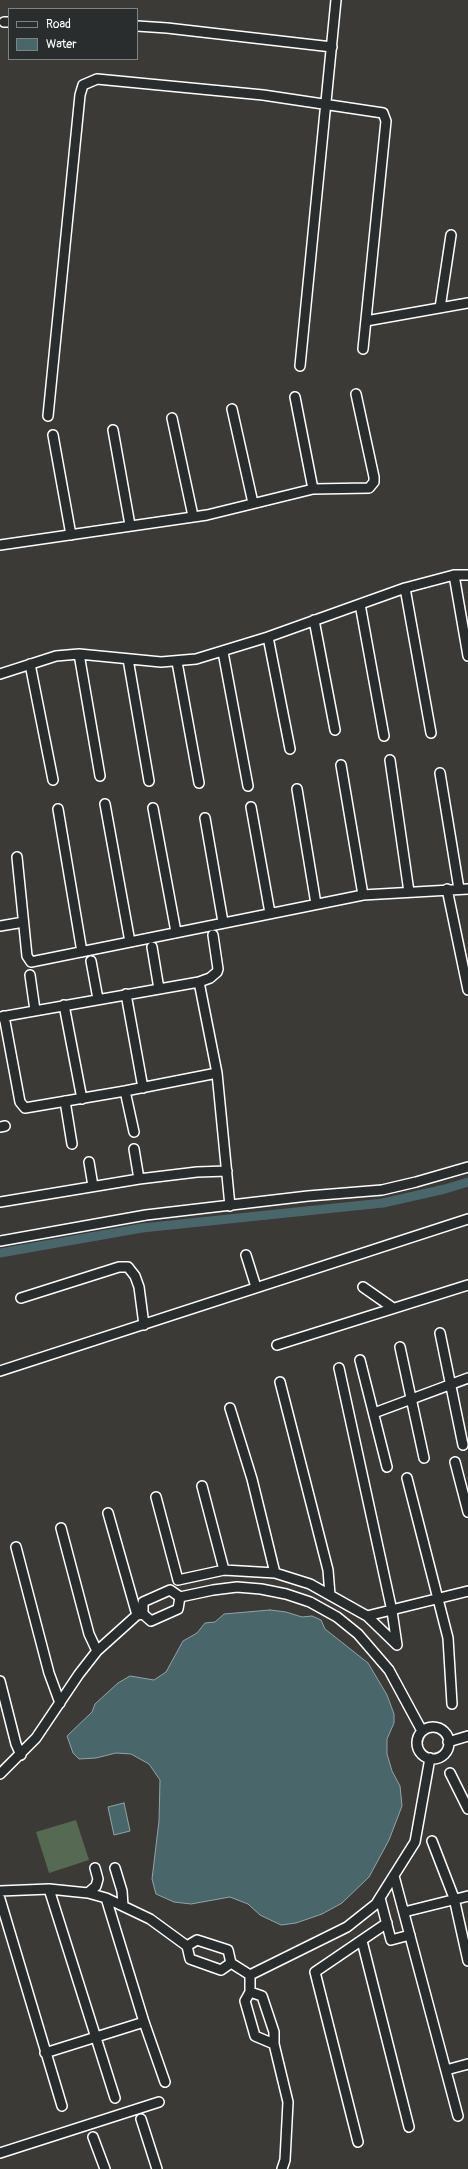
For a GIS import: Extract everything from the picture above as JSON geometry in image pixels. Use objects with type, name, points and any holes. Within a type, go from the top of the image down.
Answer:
[{"type":"street","points":[[300,366],[336,0]]},
{"type":"street","points":[[138,26],[332,47]]},
{"type":"street","points":[[48,416],[80,95],[83,85],[97,79],[263,95],[383,113],[386,121],[363,349]]},
{"type":"street","points":[[440,308],[451,236]]},
{"type":"street","points":[[366,321],[468,303]]},
{"type":"street","points":[[0,545],[221,512],[313,489],[365,489],[374,482],[356,394]]},
{"type":"street","points":[[295,397],[313,489]]},
{"type":"street","points":[[232,409],[253,504]]},
{"type":"street","points":[[172,418],[193,516]]},
{"type":"street","points":[[113,430],[130,525]]},
{"type":"street","points":[[52,436],[70,535]]},
{"type":"street","points":[[0,674],[56,656],[78,654],[176,662],[223,652],[405,588],[454,575],[468,575]]},
{"type":"street","points":[[454,575],[468,656]]},
{"type":"street","points":[[405,588],[431,733]]},
{"type":"street","points":[[360,604],[384,736]]},
{"type":"street","points":[[314,620],[335,730]]},
{"type":"street","points":[[268,637],[290,749]]},
{"type":"street","points":[[223,652],[248,786]]},
{"type":"street","points":[[78,654],[100,776]]},
{"type":"street","points":[[128,659],[149,781]]},
{"type":"street","points":[[176,662],[199,783]]},
{"type":"street","points":[[30,664],[53,780]]},
{"type":"street","points":[[390,760],[409,892]]},
{"type":"street","points":[[342,765],[363,895]]},
{"type":"street","points":[[17,857],[29,960],[36,962],[223,922],[363,895],[463,889],[440,773]]},
{"type":"street","points":[[297,789],[316,904]]},
{"type":"street","points":[[105,804],[130,942]]},
{"type":"street","points":[[251,806],[270,913]]},
{"type":"street","points":[[153,808],[176,932]]},
{"type":"street","points":[[58,809],[82,952]]},
{"type":"street","points":[[205,818],[223,922]]},
{"type":"street","points":[[447,889],[468,990]]},
{"type":"street","points":[[0,926],[18,923]]},
{"type":"street","points":[[213,935],[217,972],[210,978],[199,982],[2,1016],[20,1102],[22,1106],[29,1108],[143,1088],[217,1073]]},
{"type":"street","points":[[152,947],[159,989]]},
{"type":"street","points":[[91,961],[98,999]]},
{"type":"street","points":[[30,975],[35,1010]]},
{"type":"street","points":[[199,982],[217,1073],[230,1206]]},
{"type":"street","points":[[126,994],[143,1088]]},
{"type":"street","points":[[64,1005],[82,1099]]},
{"type":"street","points":[[125,1091],[134,1132]]},
{"type":"street","points":[[65,1101],[72,1144]]},
{"type":"street","points":[[134,1149],[139,1179]]},
{"type":"street","points":[[89,1162],[93,1186]]},
{"type":"street","points":[[0,1241],[146,1215],[230,1206],[302,1196],[382,1190],[468,1167]]},
{"type":"street","points":[[0,1202],[139,1179],[197,1172],[227,1171]]},
{"type":"street","points":[[0,1371],[468,1219]]},
{"type":"street","points":[[246,1255],[256,1288]]},
{"type":"street","points":[[21,1298],[119,1267],[128,1267],[135,1276],[139,1287],[144,1325]]},
{"type":"street","points":[[277,1345],[468,1285]]},
{"type":"street","points":[[363,1288],[393,1308]]},
{"type":"street","points":[[440,1333],[463,1445]]},
{"type":"street","points":[[400,1347],[424,1458]]},
{"type":"street","points":[[360,1360],[387,1467]]},
{"type":"street","points":[[156,1497],[178,1580],[224,1570],[275,1573],[310,1584],[330,1594],[367,1616],[397,1645],[392,1611],[339,1368]]},
{"type":"street","points":[[374,1413],[468,1378]]},
{"type":"street","points":[[280,1382],[328,1570],[330,1594]]},
{"type":"street","points":[[230,1408],[252,1479],[275,1573]]},
{"type":"street","points":[[455,1462],[468,1512]]},
{"type":"street","points":[[407,1478],[448,1638],[452,1704]]},
{"type":"street","points":[[202,1486],[224,1570]]},
{"type":"street","points":[[108,1513],[140,1615],[151,1621],[178,1609],[180,1597]]},
{"type":"street","points":[[62,1528],[89,1634],[97,1651]]},
{"type":"street","points":[[16,1548],[49,1674],[60,1703]]},
{"type":"street","points":[[0,1774],[21,1755],[36,1738],[97,1651],[140,1615],[143,1602],[170,1590],[180,1597],[225,1589],[261,1589],[310,1602],[337,1617],[358,1634],[389,1670],[422,1731]]},
{"type":"street","points":[[367,1616],[392,1611],[438,1597],[468,1591]]},
{"type":"street","points":[[0,1681],[16,1744],[21,1755]]},
{"type":"street","points":[[431,1727],[444,1733],[448,1742],[444,1754],[436,1758],[430,1758],[421,1754],[417,1745],[419,1735],[422,1731],[431,1727]]},
{"type":"street","points":[[448,1742],[468,1736]]},
{"type":"street","points":[[250,1975],[347,1927],[380,1898],[415,1842],[430,1758]]},
{"type":"street","points":[[450,1772],[468,1809]]},
{"type":"street","points":[[432,1841],[454,1898],[468,1961]]},
{"type":"street","points":[[88,1893],[96,1886],[98,1879],[95,1868]]},
{"type":"street","points":[[115,1868],[122,1891],[123,1906]]},
{"type":"street","points":[[394,1876],[458,2116]]},
{"type":"street","points":[[49,1889],[115,2098]]},
{"type":"street","points":[[0,1891],[49,1889],[88,1893],[106,1898],[150,1919],[187,1946],[190,1959],[221,1970],[231,1963]]},
{"type":"street","points":[[404,1912],[454,1898],[468,1896]]},
{"type":"street","points":[[106,1898],[144,2022],[165,2082]]},
{"type":"street","points":[[380,1898],[392,1940],[410,1935]]},
{"type":"street","points":[[0,1899],[62,2106]]},
{"type":"street","points":[[358,2142],[314,1972],[387,1923]]},
{"type":"street","points":[[187,1946],[197,1940],[228,1950],[231,1963],[250,1975]]},
{"type":"street","points":[[362,1941],[409,2128]]},
{"type":"street","points":[[250,1975],[250,1992],[245,2001],[255,2036],[274,2044]]},
{"type":"street","points":[[250,1992],[262,1996],[274,2032],[274,2044],[288,2102],[285,2160],[282,2169]]},
{"type":"street","points":[[45,2053],[144,2022]]},
{"type":"street","points":[[446,2070],[468,2064]]},
{"type":"street","points":[[1,2150],[160,2102]]},
{"type":"street","points":[[141,2120],[157,2169]]},
{"type":"street","points":[[93,2137],[105,2169]]},
{"type":"green space","points":[[76,1820],[89,1860],[49,1873],[36,1832]]},
{"type":"water","points":[[270,1610],[286,1612],[302,1617],[312,1616],[321,1620],[325,1629],[368,1663],[387,1695],[394,1714],[394,1723],[387,1739],[387,1754],[392,1771],[400,1786],[402,1806],[389,1840],[369,1877],[342,1903],[322,1914],[296,1923],[281,1925],[260,1915],[248,1904],[230,1897],[191,1904],[174,1902],[156,1894],[152,1879],[159,1821],[160,1780],[149,1764],[131,1754],[116,1753],[96,1758],[79,1759],[73,1753],[67,1736],[92,1712],[95,1704],[118,1683],[130,1676],[154,1680],[166,1672],[183,1641],[197,1633],[205,1623],[215,1622],[224,1614]]},
{"type":"water","points":[[124,1803],[130,1831],[114,1835],[108,1807]]},
{"type":"waterway","points":[[0,1253],[142,1228],[383,1203],[445,1189],[468,1182]]}]
